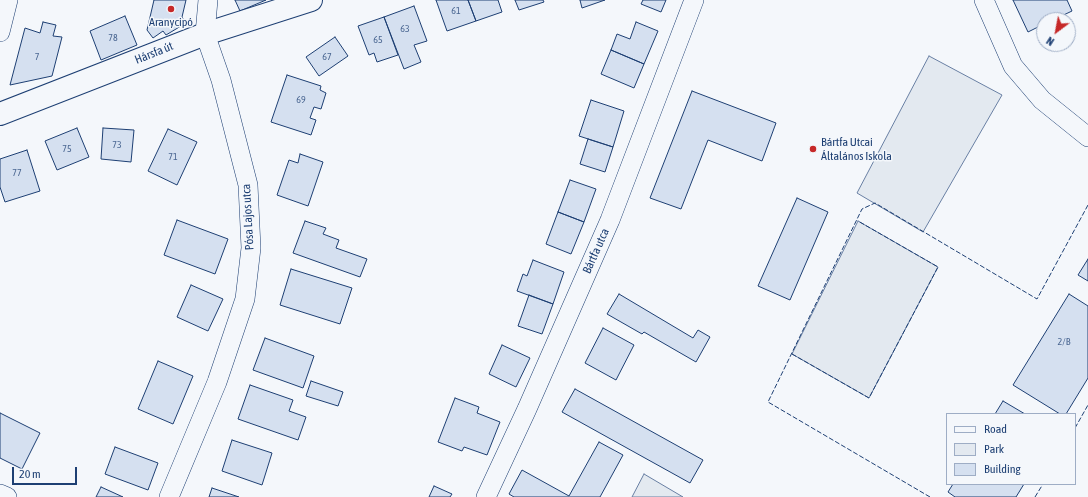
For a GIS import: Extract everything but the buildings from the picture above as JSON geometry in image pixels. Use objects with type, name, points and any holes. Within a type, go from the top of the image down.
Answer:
[{"type":"street","points":[[0,32],[8,0]]},
{"type":"street","name":"Pósa Lajos utca","points":[[169,497],[217,382],[245,299],[252,248],[248,185],[221,80],[205,34],[208,0]]},
{"type":"street","name":"Hársfa út","points":[[0,114],[205,34],[312,0]]},
{"type":"street","name":"Bártfa utca","points":[[486,497],[527,409],[610,220],[694,0]]},
{"type":"street","points":[[984,0],[1013,66],[1042,100],[1088,137]]},
{"type":"street","points":[[0,494],[7,497]]},
{"type":"green space","points":[[929,56],[1002,95],[923,232],[857,193]]},
{"type":"green space","points":[[858,221],[938,267],[869,398],[792,354]]},
{"type":"green space","points":[[644,474],[683,497],[632,497]]},
{"type":"fence","points":[[930,497],[768,402],[862,209],[875,203],[1037,299],[1088,205]]},
{"type":"fence","points":[[792,354],[869,398],[938,267],[858,221]]},
{"type":"fence","points":[[1076,426],[1088,405]]},
{"type":"fence","points":[[1035,497],[1042,485]]},
{"type":"place","name":"Aranycipó","points":[[171,9]]},
{"type":"place","name":"Bártfa Utcai Általános Iskola","points":[[813,149]]}]
